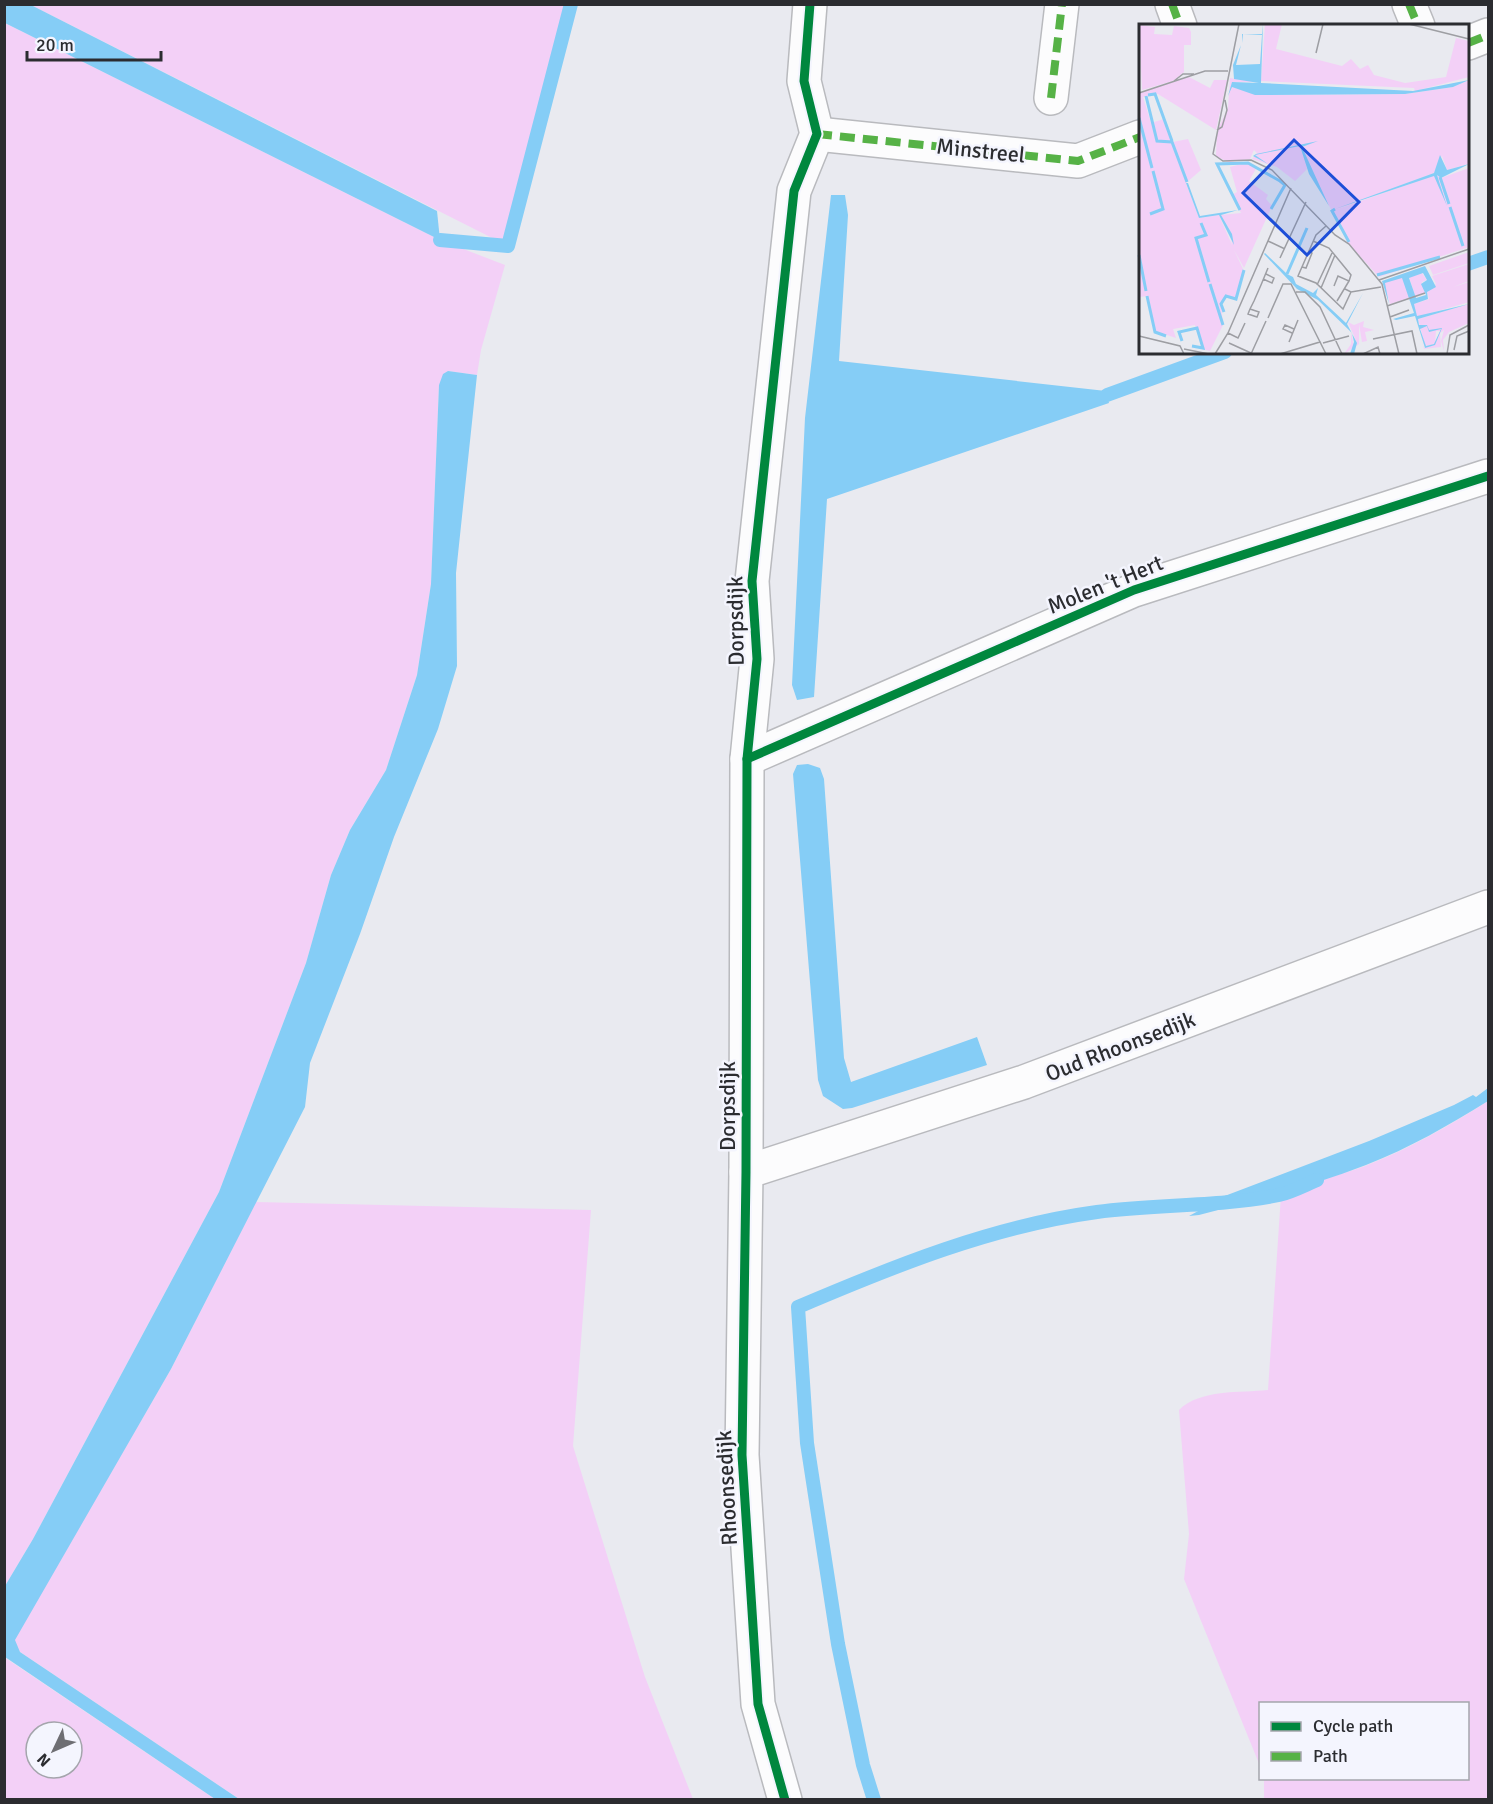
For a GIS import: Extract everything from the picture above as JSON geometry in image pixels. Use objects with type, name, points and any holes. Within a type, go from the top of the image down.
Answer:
[{"type":"street","points":[[810,4],[804,81],[817,134]]},
{"type":"street","points":[[1052,98],[1062,4]]},
{"type":"street","points":[[1172,4],[1179,24]]},
{"type":"street","points":[[1409,4],[1417,24]]},
{"type":"street","points":[[1469,42],[1488,35]]},
{"type":"street","name":"Minstreel","points":[[817,134],[1078,161],[1139,137]]},
{"type":"street","name":"Dorpsdijk","points":[[746,1172],[747,759],[757,659],[752,581],[795,191],[817,134]]},
{"type":"street","name":"Molen 't Hert","points":[[747,759],[1134,590],[1488,476]]},
{"type":"street","name":"Oud Rhoonsedijk","points":[[746,1172],[1024,1082],[1488,907]]},
{"type":"street","name":"Rhoonsedijk","points":[[746,1172],[742,1455],[758,1704],[785,1800]]},
{"type":"shaded area","points":[[31,5],[571,5],[508,246]]},
{"type":"shaded area","points":[[5,23],[440,240],[505,265],[481,350],[477,375],[448,371],[439,385],[431,584],[417,675],[386,770],[350,830],[331,875],[306,963],[219,1192],[33,1539],[5,1586]]},
{"type":"shaded area","points":[[1488,1101],[1488,1799],[1264,1799],[1264,1780],[1469,1780],[1469,1702],[1259,1702],[1259,1764],[1184,1579],[1189,1534],[1179,1410],[1198,1398],[1209,1395],[1268,1390],[1281,1195],[1365,1166],[1413,1145]]},
{"type":"shaded area","points":[[256,1202],[591,1210],[573,1446],[645,1677],[693,1799],[239,1799],[20,1652],[14,1640],[171,1369]]},
{"type":"shaded area","points":[[4,1657],[215,1799],[5,1799]]},
{"type":"water","points":[[4,5],[31,5],[437,211],[440,240],[5,23]]},
{"type":"water","points":[[831,195],[845,195],[848,215],[839,361],[1106,391],[1109,403],[827,499],[814,697],[797,700],[792,685],[805,418]]},
{"type":"water","points":[[448,371],[477,375],[456,573],[457,666],[438,729],[394,837],[360,934],[310,1063],[305,1107],[171,1369],[15,1640],[20,1652],[239,1799],[215,1799],[5,1657],[5,1586],[33,1539],[219,1192],[306,963],[331,875],[350,830],[386,770],[417,675],[431,584],[439,385],[443,374]]},
{"type":"water","points":[[808,764],[820,768],[824,779],[844,1058],[851,1082],[977,1037],[987,1065],[852,1108],[843,1109],[823,1096],[818,1080],[793,774],[797,765]]},
{"type":"water","points":[[1488,1088],[1488,1101],[1429,1136],[1382,1158],[1346,1173],[1304,1186],[1189,1216],[1211,1204],[1217,1207],[1223,1204],[1222,1197],[1369,1141],[1473,1095],[1476,1097]]},
{"type":"waterway","points":[[440,240],[508,246],[571,4]]},
{"type":"waterway","points":[[1469,264],[1488,257]]},
{"type":"waterway","points":[[1107,395],[1220,354]]},
{"type":"waterway","points":[[874,1800],[863,1765],[838,1644],[807,1443],[798,1307],[944,1249],[1020,1227],[1097,1212],[1256,1199],[1284,1194],[1317,1180]]},
{"type":"marked path","points":[[1051,98],[1062,4]]},
{"type":"marked path","points":[[1172,4],[1179,24]]},
{"type":"marked path","points":[[1409,4],[1417,24]]},
{"type":"marked path","points":[[1469,43],[1488,35]]},
{"type":"marked path","points":[[817,134],[1078,161],[1139,137]]},
{"type":"cycle path","points":[[785,1800],[758,1704],[742,1455],[746,1172],[747,759],[757,659],[752,581],[794,191],[817,134],[804,81],[810,4]]},
{"type":"cycle path","points":[[747,759],[1134,590],[1488,476]]}]
